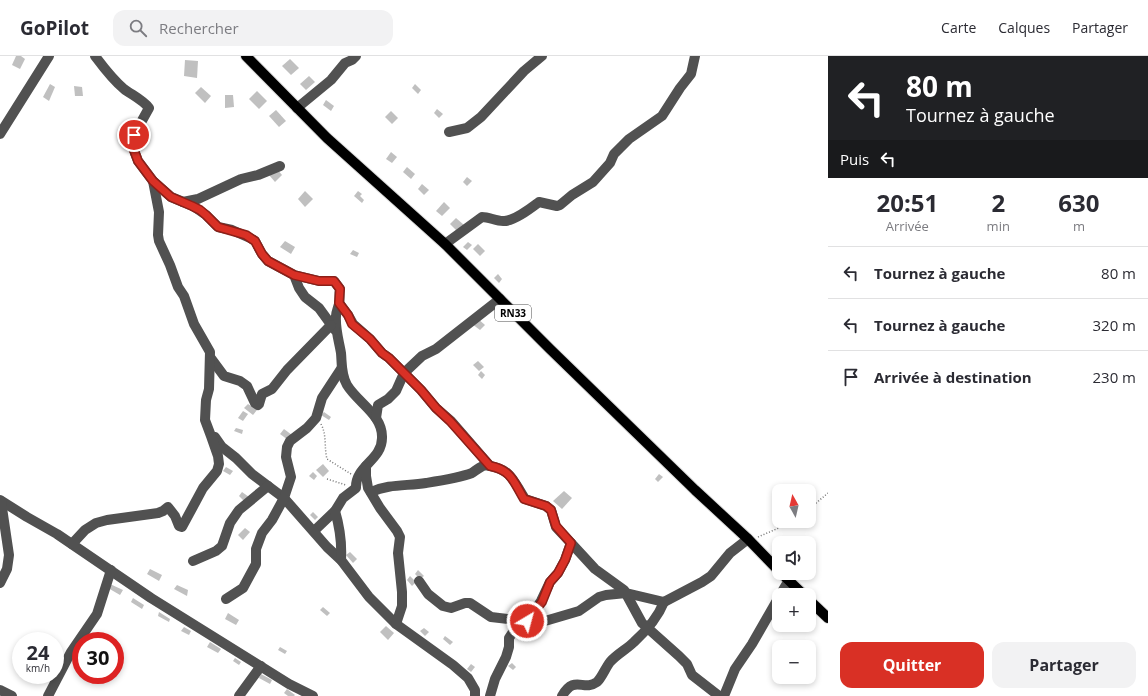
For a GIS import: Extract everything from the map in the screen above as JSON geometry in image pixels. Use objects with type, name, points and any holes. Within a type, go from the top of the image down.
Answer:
[{"type":"main road","name":"RN33","points":[[246,56],[327,138],[445,244],[678,474],[748,539],[772,564]]},
{"type":"main road","points":[[788,580],[797,588]]},
{"type":"main road","points":[[816,607],[828,618]]},
{"type":"street","points":[[0,134],[49,56]]},
{"type":"street","points":[[95,56],[110,76],[149,108],[134,135],[132,145],[138,161],[153,181],[171,197],[192,206],[206,215],[218,227],[246,235],[255,241],[262,254],[268,261],[294,275],[319,281],[334,281],[340,289],[334,328],[287,370],[272,389],[265,391],[262,394],[258,405],[255,403],[246,386],[240,381],[224,376],[210,357]]},
{"type":"street","points":[[297,108],[331,80],[345,63],[352,60],[356,56]]},
{"type":"street","points":[[449,132],[467,128],[481,117],[524,71],[542,56]]},
{"type":"street","points":[[445,244],[482,217],[508,221],[523,214],[539,202],[557,206],[593,182],[610,163],[614,154],[629,139],[662,116],[691,74],[696,56]]},
{"type":"street","points":[[183,202],[198,199],[241,179],[258,175],[280,166]]},
{"type":"street","points":[[72,544],[85,530],[96,523],[107,520],[158,513],[168,507],[175,516],[179,526],[182,527],[203,488],[217,470],[219,464],[218,456],[205,420],[206,400],[209,389],[210,352],[194,324],[184,296],[178,287],[159,241],[159,212],[153,181]]},
{"type":"street","points":[[294,275],[299,288],[305,297],[319,308],[334,328],[341,354],[341,369],[347,385],[376,418],[382,438],[376,456],[362,470],[356,481],[356,488],[343,498],[335,511],[314,531]]},
{"type":"street","points":[[376,418],[378,405],[388,399],[396,391],[404,373],[422,356],[436,349],[500,299]]},
{"type":"street","points":[[339,303],[348,315],[352,324],[370,339],[421,390],[490,466]]},
{"type":"street","points":[[226,599],[242,588],[256,564],[256,549],[262,533],[272,520],[284,498],[290,477],[286,457],[286,448],[290,441],[307,428],[316,418],[322,398],[332,385],[341,369]]},
{"type":"street","points":[[208,430],[222,447],[252,474],[284,498],[327,547],[341,560],[369,597],[396,624],[453,665],[468,678],[475,690],[475,696]]},
{"type":"street","points":[[366,466],[368,488],[380,508],[397,530],[400,537],[398,553],[402,606],[396,624]]},
{"type":"street","points":[[370,492],[381,487],[413,485],[445,479],[471,473],[485,466],[500,468],[511,476],[524,499],[546,506],[551,510],[556,526],[571,543],[613,583],[620,586],[626,593],[639,618],[647,627],[687,664],[692,675],[719,696]]},
{"type":"street","points":[[193,561],[216,551],[222,546],[230,523],[239,510],[268,486]]},
{"type":"street","points":[[1,500],[72,544],[151,598],[289,684],[313,696]]},
{"type":"street","points":[[0,582],[7,569],[9,555],[1,500]]},
{"type":"street","points":[[335,511],[340,530],[341,560]]},
{"type":"street","points":[[562,696],[572,685],[590,685],[597,682],[610,662],[634,642],[656,617],[664,602],[711,576],[730,553],[748,539]]},
{"type":"street","points":[[490,696],[495,679],[506,657],[509,647],[509,638],[513,632],[527,621],[542,602],[550,582],[558,573],[565,560],[571,543]]},
{"type":"street","points":[[48,696],[71,652],[97,614],[111,570]]},
{"type":"street","points":[[419,581],[428,594],[443,606],[451,608],[465,603],[470,603],[491,617],[533,622],[579,612],[599,597],[616,593],[626,593],[664,602]]},
{"type":"street","points":[[724,696],[735,669],[772,610]]},
{"type":"street","points":[[239,696],[261,666]]},
{"type":"street","points":[[0,690],[12,696]]},
{"type":"path","points":[[316,418],[322,427],[326,440],[327,459],[350,474],[356,481]]},
{"type":"path","points":[[816,503],[828,493]]},
{"type":"path","points":[[748,539],[765,535],[778,528]]},
{"type":"building","points":[[16,56],[21,56],[25,59],[20,69],[12,65]]},
{"type":"building","points":[[290,59],[299,68],[291,75],[282,66]]},
{"type":"building","points":[[185,60],[198,61],[197,78],[184,76]]},
{"type":"building","points":[[309,76],[315,82],[306,90],[300,84]]},
{"type":"building","points":[[50,84],[55,87],[49,101],[43,97]]},
{"type":"building","points":[[415,84],[421,90],[418,94],[412,88]]},
{"type":"building","points":[[74,86],[82,87],[83,96],[75,96]]},
{"type":"building","points":[[201,87],[211,96],[205,103],[195,93]]},
{"type":"building","points":[[257,91],[267,101],[259,109],[249,99]]},
{"type":"building","points":[[225,95],[233,95],[234,107],[225,108]]},
{"type":"building","points":[[326,100],[334,106],[331,111],[323,105]]},
{"type":"building","points":[[437,109],[443,114],[439,118],[434,113]]},
{"type":"building","points":[[276,110],[286,121],[279,127],[269,116]]},
{"type":"building","points":[[391,111],[398,118],[392,124],[385,117]]},
{"type":"building","points":[[391,152],[397,157],[392,163],[386,159]]},
{"type":"building","points":[[407,167],[415,174],[411,179],[403,172]]},
{"type":"building","points":[[277,169],[282,175],[275,182],[269,175]]},
{"type":"building","points":[[467,177],[472,181],[467,186],[463,182]]},
{"type":"building","points":[[422,184],[429,190],[424,195],[418,189]]},
{"type":"building","points":[[305,191],[313,199],[305,207],[298,199]]},
{"type":"building","points":[[358,191],[362,194],[360,196],[364,200],[362,203],[354,196]]},
{"type":"building","points":[[444,202],[450,208],[442,216],[436,211]]},
{"type":"building","points":[[456,218],[464,225],[458,232],[450,224]]},
{"type":"building","points":[[285,241],[295,247],[291,254],[280,247]]},
{"type":"building","points":[[468,242],[472,245],[467,250],[463,247]]},
{"type":"building","points":[[478,244],[485,251],[480,256],[473,249]]},
{"type":"building","points":[[353,250],[359,253],[357,257],[350,254]]},
{"type":"building","points":[[498,274],[502,279],[499,283],[494,278]]},
{"type":"building","points":[[477,318],[485,325],[480,330],[472,324]]},
{"type":"building","points":[[478,361],[484,367],[479,371],[473,365]]},
{"type":"building","points":[[481,371],[485,375],[482,379],[478,375]]},
{"type":"building","points":[[248,404],[257,410],[253,415],[244,408]]},
{"type":"building","points":[[243,411],[248,414],[243,421],[238,418]]},
{"type":"building","points":[[324,412],[331,417],[329,420],[321,415]]},
{"type":"building","points":[[236,428],[243,430],[242,434],[234,431]]},
{"type":"building","points":[[284,429],[292,435],[288,440],[280,434]]},
{"type":"building","points":[[323,464],[329,471],[323,477],[316,470]]},
{"type":"building","points":[[226,467],[233,471],[230,475],[223,471]]},
{"type":"building","points":[[313,472],[317,476],[314,480],[309,476]]},
{"type":"building","points":[[659,474],[663,477],[658,482],[655,479]]},
{"type":"building","points":[[564,491],[572,498],[562,509],[553,501]]},
{"type":"building","points":[[242,492],[249,497],[245,502],[239,496]]},
{"type":"building","points":[[313,512],[318,517],[315,520],[310,515]]},
{"type":"building","points":[[245,528],[250,532],[243,540],[238,535]]},
{"type":"building","points":[[350,552],[357,559],[353,563],[346,555]]},
{"type":"building","points":[[150,569],[162,575],[159,581],[147,574]]},
{"type":"building","points":[[418,570],[424,576],[420,579],[415,574]]},
{"type":"building","points":[[410,576],[416,582],[412,586],[407,580]]},
{"type":"building","points":[[110,584],[123,590],[120,595],[108,588]]},
{"type":"building","points":[[177,585],[188,590],[187,596],[174,589]]},
{"type":"building","points":[[133,598],[144,605],[142,609],[131,602]]},
{"type":"building","points":[[323,607],[330,613],[327,616],[320,610]]},
{"type":"building","points":[[159,612],[170,619],[169,622],[158,616]]},
{"type":"building","points":[[228,613],[239,620],[236,625],[225,619]]},
{"type":"building","points":[[386,626],[394,633],[388,640],[380,632]]},
{"type":"building","points":[[184,627],[191,631],[189,635],[181,631]]},
{"type":"building","points":[[424,628],[429,632],[425,636],[420,631]]},
{"type":"building","points":[[445,636],[453,642],[450,645],[443,639]]},
{"type":"building","points":[[210,642],[221,649],[218,653],[207,647]]},
{"type":"building","points":[[280,647],[287,651],[285,654],[278,650]]},
{"type":"building","points":[[235,658],[241,662],[239,665],[233,661]]},
{"type":"building","points":[[512,663],[516,667],[513,670],[508,666]]},
{"type":"building","points":[[471,664],[475,667],[471,672],[467,669]]},
{"type":"building","points":[[261,674],[272,680],[270,684],[259,678]]},
{"type":"building","points":[[287,689],[295,695],[288,696],[284,693]]},
{"type":"route","points":[[134,135],[132,145],[138,161],[153,181],[171,197],[200,210],[218,227],[246,235],[255,241],[262,254],[268,261],[294,275],[319,281],[334,281],[340,289],[339,303],[344,308],[352,324],[370,339],[382,353],[421,390],[490,466],[500,468],[511,476],[524,499],[546,506],[551,510],[556,526],[571,543],[565,560],[558,573],[550,582],[542,602],[527,621]]}]
